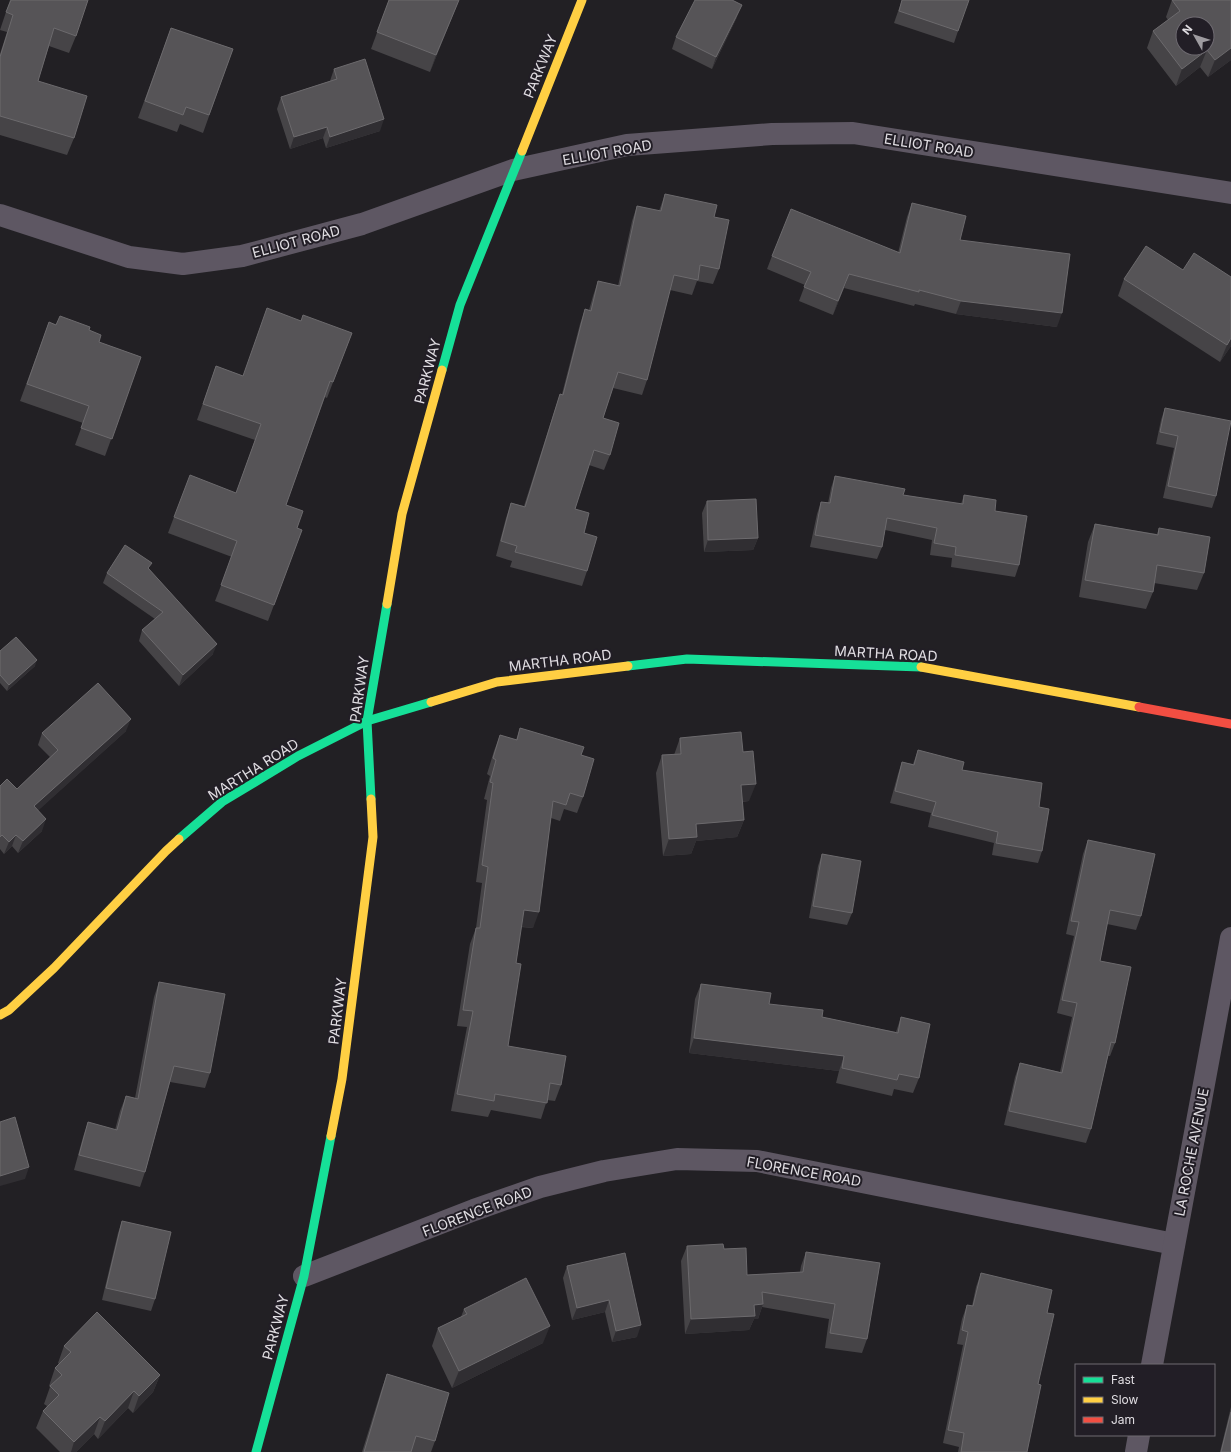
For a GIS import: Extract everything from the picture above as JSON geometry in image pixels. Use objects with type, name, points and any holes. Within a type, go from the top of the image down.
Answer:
[{"type":"street","name":"PARKWAY","points":[[256,1452],[304,1276],[342,1079],[373,837],[367,721],[402,514],[460,305],[582,0]]},
{"type":"street","name":"ELLIOT ROAD","points":[[0,215],[129,257],[183,264],[242,256],[362,224],[513,170],[627,145],[772,134],[853,133],[1231,193]]},
{"type":"street","name":"MARTHA ROAD","points":[[0,1015],[9,1010],[54,968],[166,851],[222,802],[298,756],[367,721],[497,682],[687,659],[924,667],[1231,724]]},
{"type":"street","name":"LA ROCHE AVENUE","points":[[1152,1364],[1231,938]]},
{"type":"street","name":"FLORENCE ROAD","points":[[304,1276],[474,1210],[540,1187],[604,1171],[677,1159],[758,1161],[1174,1244]]},
{"type":"street","points":[[1136,1452],[1140,1436]]},
{"type":"building","points":[[11,0],[88,0],[76,36],[54,28],[38,81],[87,96],[74,138],[0,116],[0,57],[13,15],[6,12]]},
{"type":"building","points":[[389,0],[459,0],[436,55],[377,32]]},
{"type":"building","points":[[695,0],[732,0],[742,5],[716,57],[676,37]]},
{"type":"building","points":[[902,0],[969,0],[958,31],[899,11]]},
{"type":"building","points":[[1172,0],[1231,0],[1231,48],[1215,60],[1212,56],[1215,56],[1215,16],[1175,16],[1175,56],[1199,56],[1182,69],[1153,31],[1180,11]]},
{"type":"building","points":[[171,28],[233,49],[209,115],[186,107],[183,115],[145,101]]},
{"type":"building","points":[[365,59],[384,119],[330,137],[327,127],[294,137],[281,97],[337,79],[334,69]]},
{"type":"building","points":[[665,194],[717,205],[714,217],[729,220],[719,269],[700,265],[698,280],[674,275],[647,380],[618,372],[603,418],[619,423],[610,455],[594,450],[575,509],[589,513],[584,533],[597,537],[587,571],[515,552],[517,546],[501,541],[511,503],[525,507],[560,394],[563,395],[585,309],[591,311],[598,281],[620,286],[637,206],[661,211]]},
{"type":"building","points":[[912,203],[966,216],[960,240],[1070,254],[1062,313],[961,301],[849,274],[838,301],[804,287],[811,272],[772,256],[791,209],[900,253]]},
{"type":"building","points":[[1146,246],[1183,270],[1194,253],[1231,277],[1231,338],[1227,345],[1124,279]]},
{"type":"building","points":[[267,308],[301,321],[303,315],[352,333],[333,382],[330,381],[286,505],[303,511],[297,528],[302,530],[274,605],[221,585],[237,541],[174,517],[190,475],[236,493],[261,424],[203,404],[216,366],[243,376]]},
{"type":"building","points":[[60,316],[90,327],[89,330],[101,335],[99,342],[141,357],[112,439],[81,428],[89,406],[27,384],[49,322],[56,325]]},
{"type":"building","points":[[1165,408],[1231,421],[1216,496],[1168,486],[1178,436],[1160,432]]},
{"type":"building","points":[[835,476],[905,489],[903,495],[963,504],[964,495],[996,500],[995,511],[1027,516],[1019,565],[955,555],[956,547],[934,543],[937,528],[887,518],[882,547],[815,535],[821,502],[830,503]]},
{"type":"building","points":[[756,499],[758,538],[708,540],[707,501]]},
{"type":"building","points":[[1095,524],[1158,535],[1159,528],[1210,537],[1204,573],[1157,565],[1153,592],[1085,580]]},
{"type":"building","points":[[125,545],[152,563],[148,568],[217,644],[183,675],[142,630],[163,612],[107,573]]},
{"type":"building","points":[[16,637],[37,660],[9,685],[0,675],[0,651]]},
{"type":"building","points":[[98,683],[131,719],[34,806],[46,819],[23,841],[16,835],[9,842],[2,835],[0,837],[0,786],[7,779],[17,789],[58,750],[42,733]]},
{"type":"building","points":[[520,728],[584,747],[581,755],[594,759],[583,797],[570,793],[566,805],[553,801],[539,912],[524,910],[516,963],[521,964],[508,1046],[566,1056],[561,1085],[550,1083],[547,1103],[495,1094],[494,1101],[457,1094],[473,1011],[463,1010],[476,928],[480,928],[488,867],[482,865],[493,783],[490,782],[496,760],[493,758],[500,735],[517,740]]},
{"type":"building","points":[[741,732],[743,752],[753,751],[756,784],[741,785],[744,820],[696,824],[697,837],[669,839],[662,755],[681,754],[680,738]]},
{"type":"building","points":[[918,750],[964,762],[962,770],[1042,783],[1039,807],[1049,809],[1042,851],[996,843],[998,832],[932,815],[936,802],[895,791],[902,762],[914,765]]},
{"type":"building","points":[[1088,840],[1155,854],[1141,916],[1110,910],[1100,961],[1131,967],[1115,1043],[1111,1042],[1091,1129],[1009,1111],[1020,1063],[1062,1073],[1077,1003],[1062,1000],[1079,922],[1071,921]]},
{"type":"building","points":[[822,854],[861,861],[852,913],[813,906]]},
{"type":"building","points":[[159,982],[225,994],[210,1073],[174,1066],[145,1172],[79,1155],[88,1122],[117,1130],[126,1096],[138,1099]]},
{"type":"building","points":[[701,984],[771,993],[769,1004],[823,1010],[822,1017],[898,1033],[901,1017],[930,1024],[919,1078],[899,1074],[897,1080],[842,1068],[844,1056],[694,1038]]},
{"type":"building","points":[[15,1117],[29,1167],[0,1176],[0,1122]]},
{"type":"building","points":[[122,1221],[171,1232],[155,1299],[106,1288]]},
{"type":"building","points":[[723,1244],[724,1249],[746,1248],[747,1275],[803,1272],[806,1252],[880,1263],[867,1339],[830,1333],[835,1304],[762,1292],[763,1304],[754,1305],[755,1316],[691,1319],[687,1246]]},
{"type":"building","points":[[625,1253],[641,1325],[616,1331],[609,1300],[577,1308],[567,1266]]},
{"type":"building","points":[[981,1273],[1052,1290],[1047,1313],[1054,1314],[1038,1384],[1041,1385],[1027,1452],[961,1452],[964,1433],[948,1430],[968,1332],[962,1330],[967,1305],[973,1306]]},
{"type":"building","points":[[526,1278],[550,1326],[459,1371],[438,1328],[467,1314],[464,1309]]},
{"type":"building","points":[[97,1312],[160,1375],[139,1396],[134,1391],[105,1421],[100,1417],[74,1442],[43,1411],[59,1395],[50,1386],[62,1375],[55,1368],[71,1352],[64,1346]]},
{"type":"building","points":[[387,1374],[449,1393],[435,1441],[416,1436],[411,1452],[364,1452]]},
{"type":"building","points":[[1231,1412],[1231,1452],[1221,1452]]},
{"type":"traffic: fast","points":[[442,370],[460,305],[522,151]]},
{"type":"traffic: fast","points":[[371,799],[367,721],[387,604]]},
{"type":"traffic: fast","points":[[628,666],[687,659],[921,667]]},
{"type":"traffic: fast","points":[[179,839],[222,802],[298,756],[367,721],[431,702]]},
{"type":"traffic: fast","points":[[256,1452],[304,1276],[331,1136]]},
{"type":"traffic: slow","points":[[522,151],[582,0]]},
{"type":"traffic: slow","points":[[387,604],[402,514],[442,370]]},
{"type":"traffic: slow","points":[[431,702],[497,682],[628,666]]},
{"type":"traffic: slow","points":[[921,667],[1139,707]]},
{"type":"traffic: slow","points":[[331,1136],[342,1079],[373,837],[371,799]]},
{"type":"traffic: slow","points":[[0,1015],[9,1010],[54,968],[179,839]]},
{"type":"traffic: jam","points":[[1139,707],[1231,724]]}]
